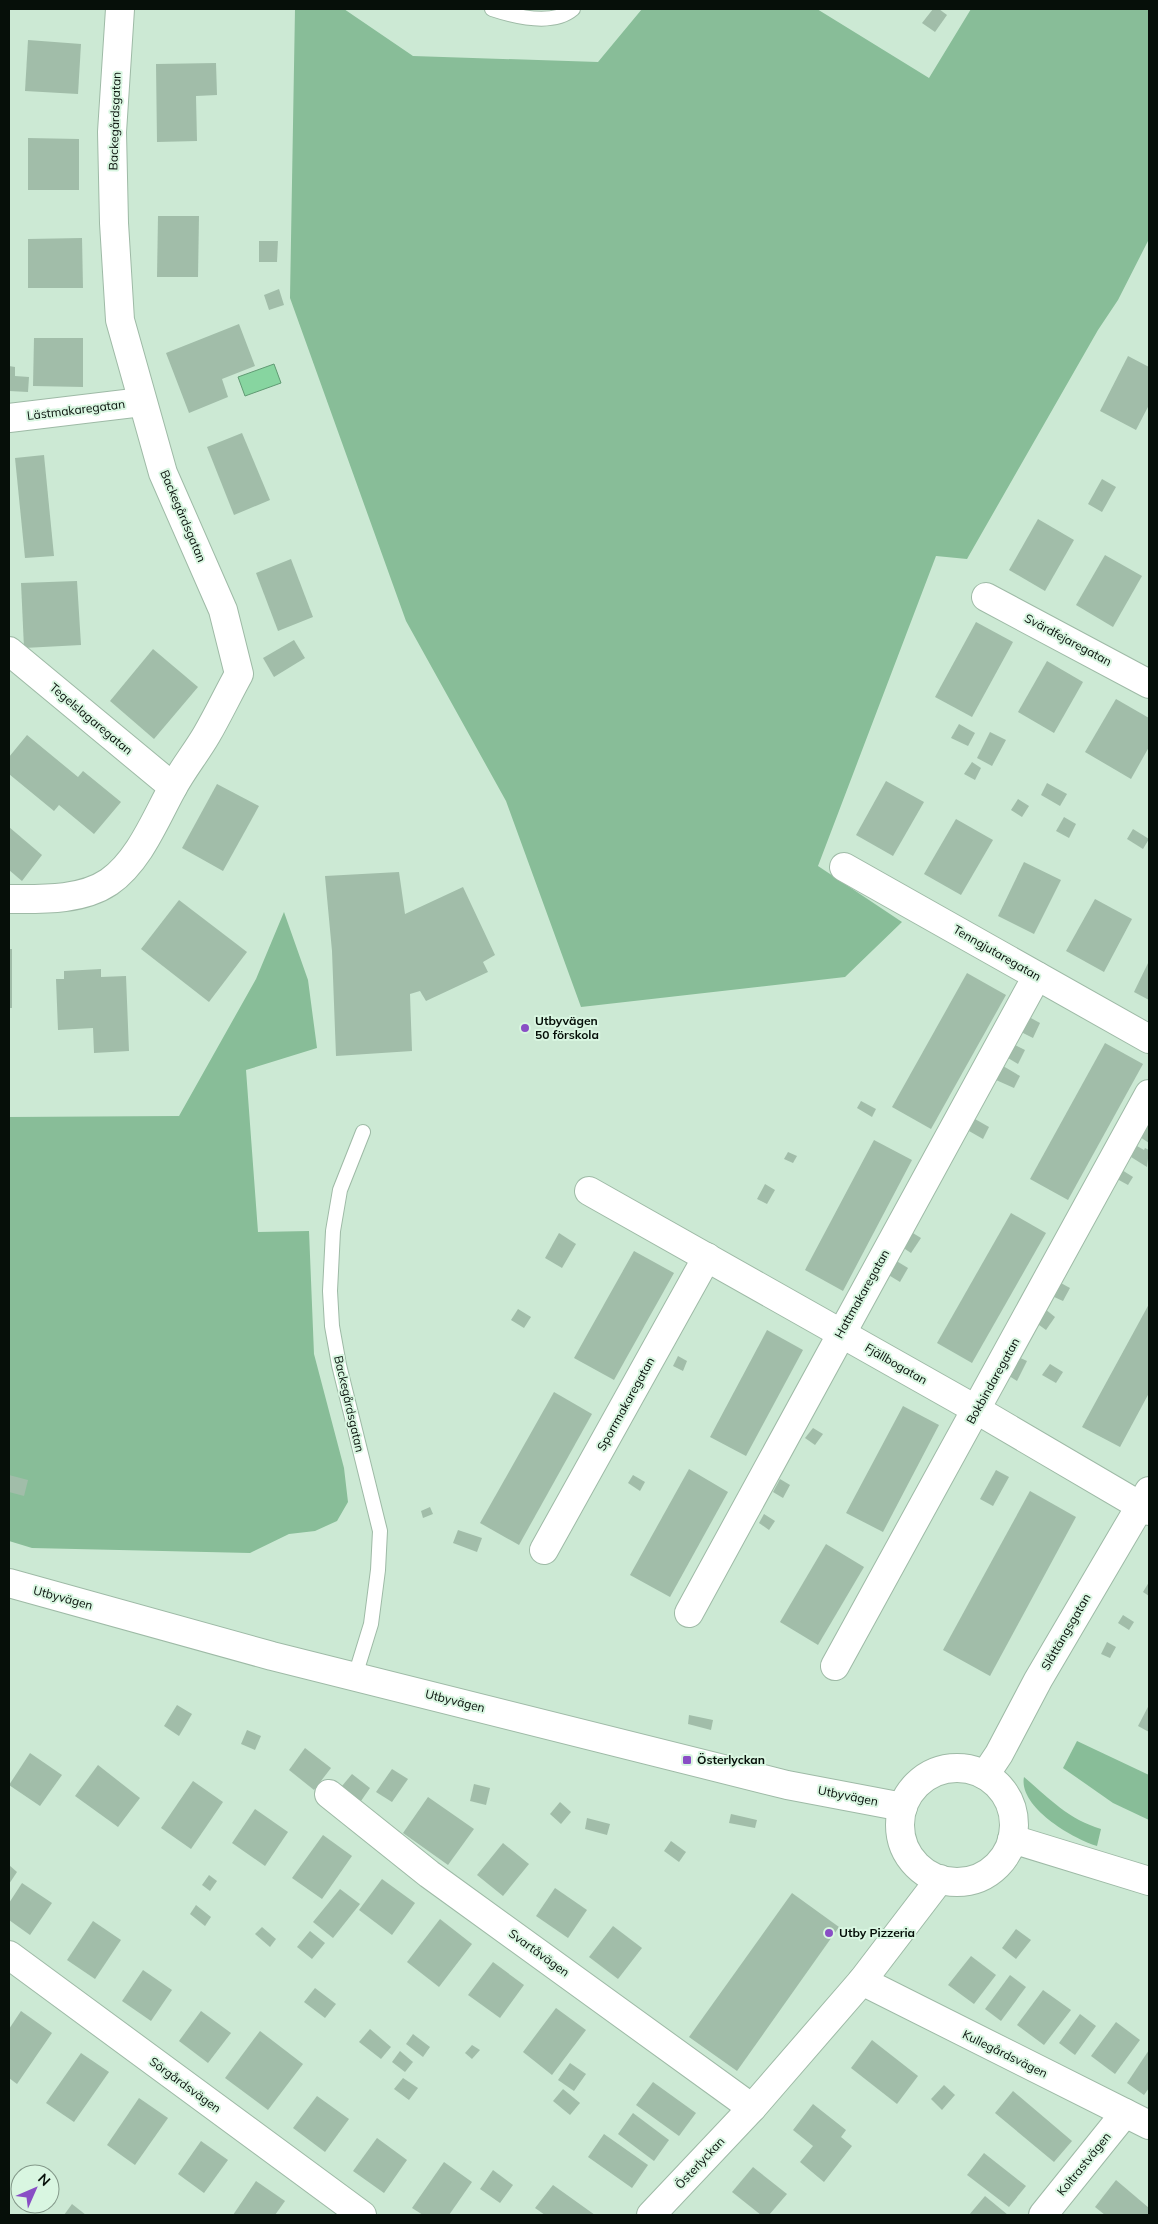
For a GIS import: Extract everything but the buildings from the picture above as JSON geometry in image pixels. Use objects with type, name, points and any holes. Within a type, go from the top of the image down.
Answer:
[{"type":"street","name":"Backegårdsgatan","points":[[9,899],[68,896],[87,892],[108,882],[126,866],[148,835],[173,788],[207,734],[239,674],[223,610],[163,473],[120,320],[114,222],[112,132],[120,9]]},
{"type":"street","name":"Lästmakaregatan","points":[[9,418],[142,402]]},
{"type":"street","name":"Svärdfejaregatan","points":[[986,597],[1149,684]]},
{"type":"street","name":"Tegelslagaregatan","points":[[9,652],[173,788]]},
{"type":"street","name":"Tenngjutaregatan","points":[[844,867],[1149,1039]]},
{"type":"street","name":"Hattmakaregatan","points":[[689,1613],[1037,976]]},
{"type":"street","name":"Bokbindaregatan","points":[[835,1666],[1149,1094]]},
{"type":"street","name":"Fjällbogatan","points":[[589,1191],[977,1410],[1146,1502]]},
{"type":"street","name":"Sporrmakaregatan","points":[[544,1550],[707,1257]]},
{"type":"street","name":"Slåttängsgatan","points":[[985,1775],[999,1754],[1038,1680],[1146,1502]]},
{"type":"street","name":"Utbyvägen","points":[[9,1584],[272,1656],[787,1785],[903,1807]]},
{"type":"street","points":[[961,1768],[985,1775],[1001,1789],[1007,1798],[1014,1818],[1012,1839],[1000,1862],[990,1872],[966,1881],[940,1879],[928,1874],[910,1856],[901,1832],[903,1807],[916,1786],[937,1772],[961,1768]]},
{"type":"street","name":"Svartåvägen","points":[[329,1794],[429,1874],[752,2108]]},
{"type":"street","points":[[1012,1839],[1149,1881]]},
{"type":"street","name":"Österlyckan","points":[[651,2215],[752,2108],[862,1981],[940,1879]]},
{"type":"street","name":"Sörgårdsvägen","points":[[9,1955],[362,2215]]},
{"type":"street","name":"Kullegårdsvägen","points":[[862,1981],[1149,2124]]},
{"type":"street","name":"Koltrastvägen","points":[[1043,2215],[1125,2113]]},
{"type":"lane","points":[[492,9],[504,13],[547,19],[562,17],[573,9]]},
{"type":"lane","name":"Backegårdsgatan","points":[[355,1676],[371,1624],[378,1570],[380,1531],[339,1365],[332,1326],[330,1291],[333,1231],[340,1190],[363,1132]]},
{"type":"shaded area","points":[[295,9],[344,9],[413,56],[598,62],[642,9],[817,9],[929,78],[971,9],[1149,9],[1149,239],[1118,300],[1098,330],[967,559],[936,556],[818,866],[902,922],[845,977],[581,1007],[506,801],[406,621],[290,298]]},
{"type":"shaded area","points":[[274,364],[281,383],[245,396],[238,377]]},
{"type":"shaded area","points":[[284,912],[308,980],[317,1048],[246,1070],[258,1232],[309,1231],[314,1354],[344,1468],[348,1502],[337,1521],[315,1531],[289,1534],[250,1553],[32,1548],[9,1541],[9,1117],[179,1116],[256,979]]},
{"type":"shaded area","points":[[1077,1741],[1149,1775],[1149,1820],[1113,1803],[1063,1768]]},
{"type":"shaded area","points":[[1024,1777],[1069,1814],[1101,1829],[1097,1846],[1062,1829],[1038,1810],[1024,1788]]},
{"type":"place","name":"Utbyvägen 50 förskola","points":[[525,1028]]},
{"type":"place","name":"Österlyckan","points":[[687,1760]]},
{"type":"place","name":"Utby Pizzeria","points":[[829,1933]]}]
